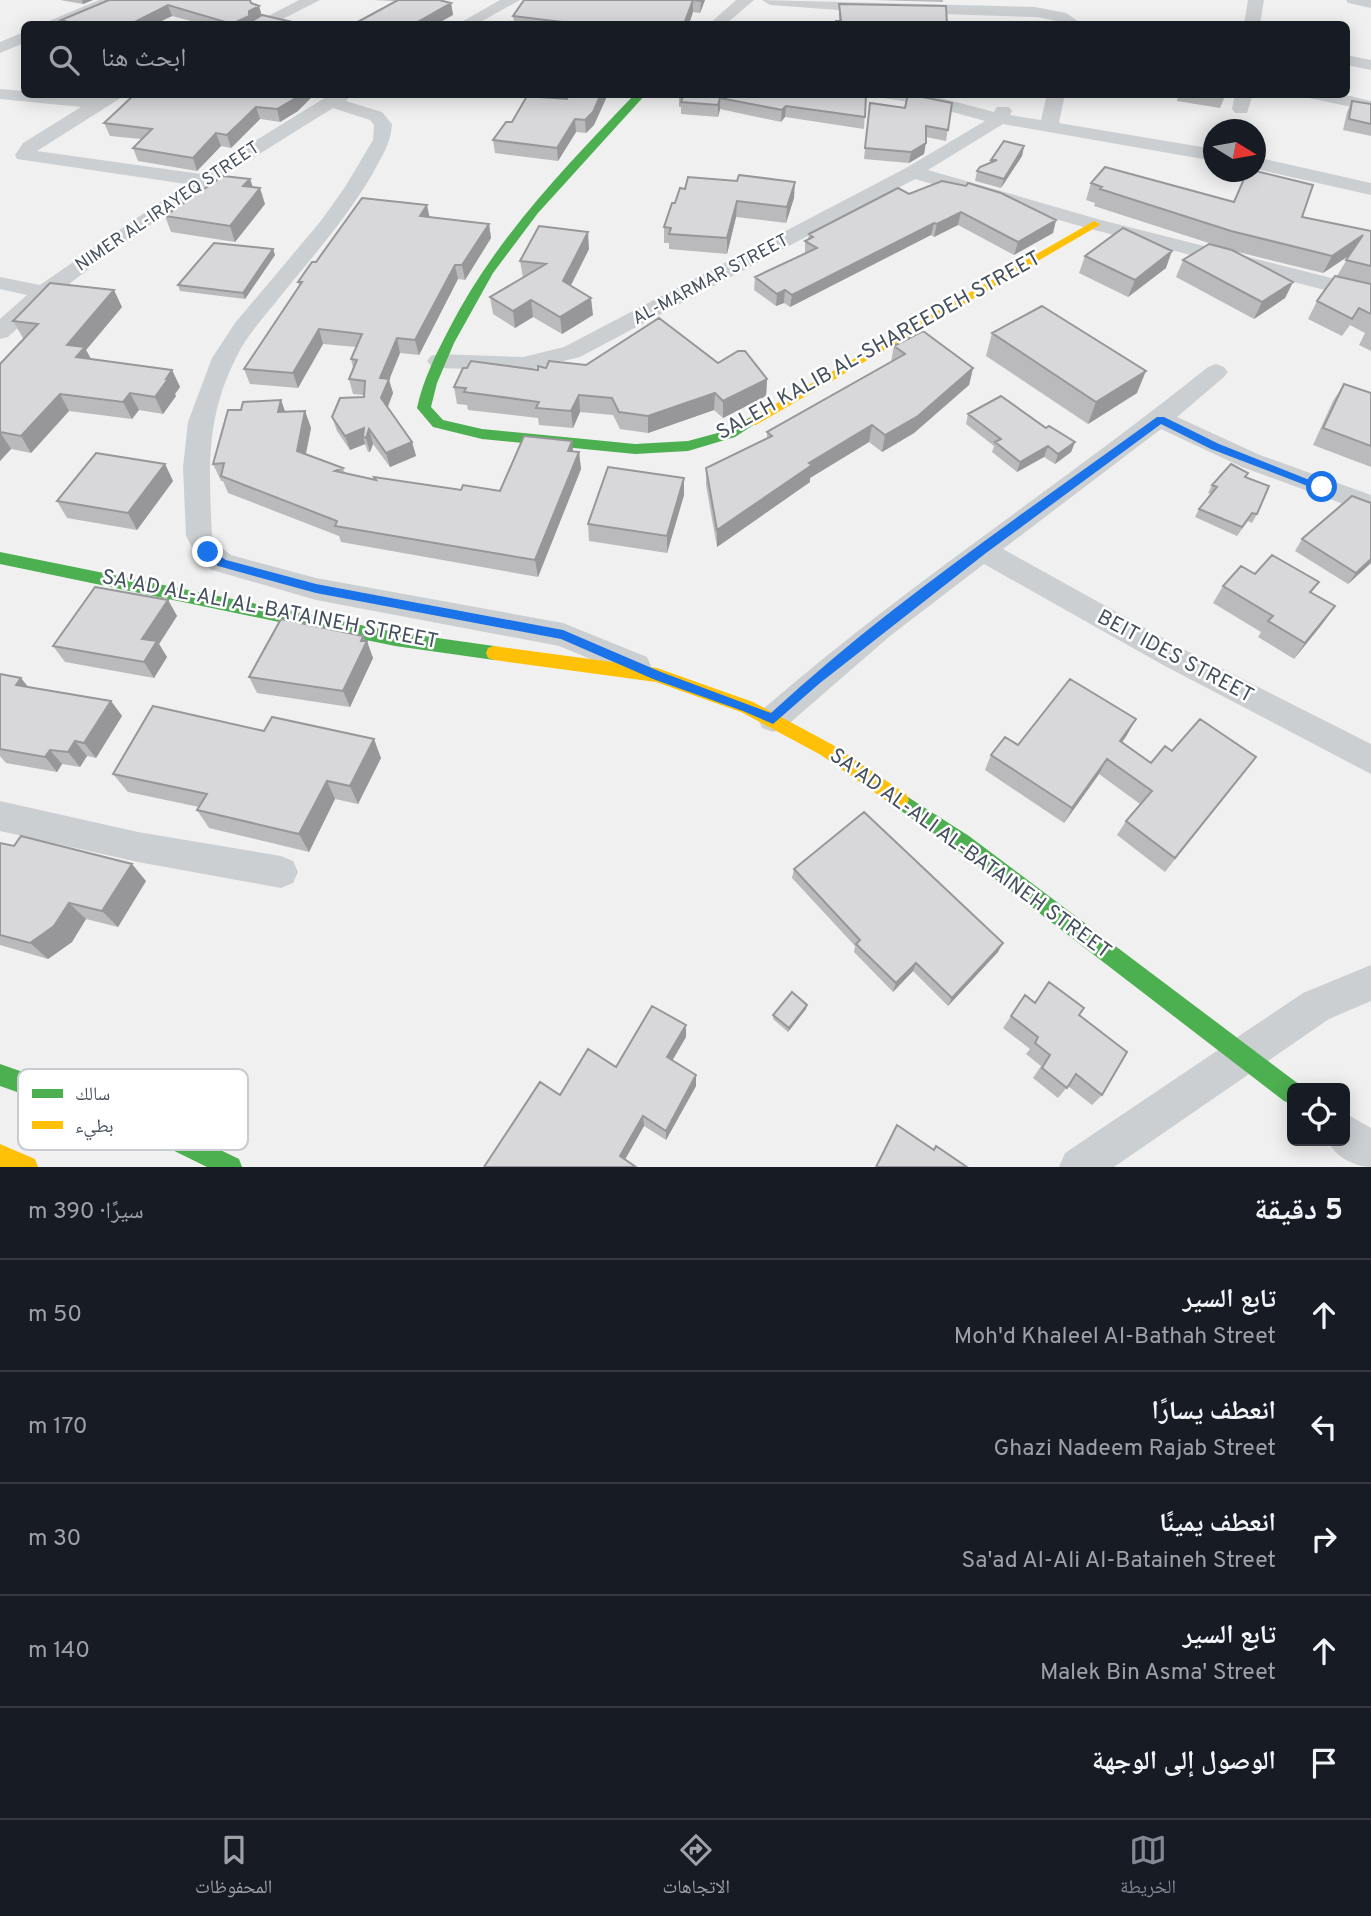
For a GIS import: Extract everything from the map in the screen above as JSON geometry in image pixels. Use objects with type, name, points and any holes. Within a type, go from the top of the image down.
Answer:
[{"type":"main road","name":"SALEH KALIB AL-SHAREEDEH STREET","points":[[636,98],[512,233],[478,284],[427,388],[424,408],[432,419],[450,428],[482,434],[635,449],[706,443],[730,434],[1094,224]]},
{"type":"main road","name":"SA'AD AL-ALI AL-BATAINEH STREET","points":[[0,558],[395,639],[657,675],[747,707],[773,719],[845,762],[962,842],[1287,1089]]},
{"type":"main road","points":[[0,1075],[18,1081]]},
{"type":"main road","points":[[197,1150],[231,1167]]},
{"type":"main road","points":[[0,1155],[27,1167]]},
{"type":"street","points":[[62,21],[113,0]]},
{"type":"street","points":[[267,21],[312,0]]},
{"type":"street","points":[[472,21],[512,0]]},
{"type":"street","points":[[721,21],[746,0]]},
{"type":"street","points":[[770,0],[958,5],[1048,14],[1070,21]]},
{"type":"street","points":[[1252,21],[1256,0]]},
{"type":"street","points":[[1354,0],[1371,3]]},
{"type":"street","points":[[0,48],[21,38]]},
{"type":"street","points":[[1350,61],[1371,65]]},
{"type":"street","points":[[0,94],[21,96]]},
{"type":"street","points":[[40,98],[99,104]]},
{"type":"street","points":[[110,98],[39,141],[24,155],[202,180]]},
{"type":"street","points":[[338,98],[376,116],[383,124],[382,140],[371,163],[327,226],[243,328],[224,358],[200,422],[196,467],[199,536],[208,552],[222,564],[316,589],[563,635],[657,675]]},
{"type":"street","name":"NIMER AL-IRAYEQ STREET","points":[[0,332],[44,292],[202,180],[338,98]]},
{"type":"street","points":[[912,98],[1203,153]]},
{"type":"street","points":[[1043,98],[1043,121]]},
{"type":"street","points":[[1043,121],[1054,98]]},
{"type":"street","points":[[1334,98],[1371,106]]},
{"type":"street","name":"AL-MARMAR STREET","points":[[439,361],[523,364],[572,352],[913,172],[965,138],[980,133],[995,113]]},
{"type":"street","points":[[1266,165],[1371,189]]},
{"type":"street","points":[[913,172],[1094,224],[1371,295]]},
{"type":"street","points":[[0,283],[44,292]]},
{"type":"street","points":[[773,719],[816,679],[982,550],[1160,419],[1216,372]]},
{"type":"street","points":[[1160,419],[1227,451],[1371,505]]},
{"type":"street","name":"BEIT IDES STREET","points":[[982,550],[1173,657],[1371,760]]},
{"type":"street","points":[[0,816],[138,847],[281,872]]},
{"type":"street","points":[[1079,1167],[1316,1006],[1371,983]]},
{"type":"street","points":[[1350,1137],[1371,1153]]},
{"type":"building","points":[[109,0],[250,0],[259,6],[249,11],[249,16],[238,21],[222,21],[168,5],[137,21],[61,20]]},
{"type":"building","points":[[398,0],[439,0],[451,3],[419,21],[360,21]]},
{"type":"building","points":[[524,0],[693,0],[685,21],[554,21],[513,16]]},
{"type":"building","points":[[839,4],[946,6],[947,21],[841,21]]},
{"type":"building","points":[[262,15],[288,21],[252,21]]},
{"type":"building","points":[[131,98],[295,98],[277,109],[256,107],[227,135],[216,133],[193,158],[133,148],[152,129],[104,123]]},
{"type":"building","points":[[526,98],[599,98],[593,112],[585,120],[575,119],[557,148],[493,140],[506,122],[512,122]]},
{"type":"building","points":[[682,98],[720,98],[718,105],[681,102]]},
{"type":"building","points":[[720,98],[866,98],[865,117],[786,106],[782,110]]},
{"type":"building","points":[[907,98],[928,98],[952,103],[948,130],[926,126],[926,143],[911,152],[865,148],[870,103],[905,108]]},
{"type":"building","points":[[1352,101],[1371,104],[1371,124],[1349,119]]},
{"type":"building","points":[[1004,141],[1024,146],[1004,179],[977,171],[997,160],[991,160]]},
{"type":"building","points":[[1105,167],[1234,202],[1243,182],[1266,182],[1266,173],[1313,185],[1302,217],[1371,231],[1371,266],[1346,260],[1363,235],[1332,256],[1231,231],[1100,189],[1102,187],[1091,183]]},
{"type":"building","points":[[739,175],[795,182],[787,207],[737,201],[727,238],[669,234],[671,228],[664,227],[672,203],[675,203],[680,188],[685,189],[688,177],[737,181]]},
{"type":"building","points":[[223,176],[250,179],[243,186],[260,188],[230,226],[165,216]]},
{"type":"building","points":[[942,181],[966,186],[968,183],[1001,193],[1056,220],[1018,242],[961,212],[792,295],[785,290],[777,294],[755,277],[817,248],[805,241],[813,237],[809,234],[898,188],[909,194]]},
{"type":"building","points":[[362,198],[427,205],[420,216],[489,224],[462,265],[455,265],[415,340],[397,338],[380,378],[389,379],[381,398],[412,442],[386,453],[369,429],[366,438],[363,437],[364,428],[345,436],[332,417],[340,398],[364,397],[365,381],[349,379],[357,360],[351,359],[362,334],[319,329],[293,373],[244,369],[302,282],[298,282],[312,262],[316,262]]},
{"type":"building","points":[[539,226],[588,232],[563,281],[591,298],[560,317],[531,300],[513,311],[490,297],[546,264],[520,261]]},
{"type":"building","points":[[1123,228],[1172,251],[1135,280],[1085,256]]},
{"type":"building","points":[[214,243],[273,249],[243,293],[178,285]]},
{"type":"building","points":[[1209,244],[1232,250],[1293,282],[1262,302],[1183,260]]},
{"type":"building","points":[[1335,276],[1371,284],[1371,314],[1359,308],[1352,319],[1317,301]]},
{"type":"building","points":[[50,283],[114,290],[67,345],[85,347],[76,357],[172,370],[155,397],[130,393],[123,402],[60,394],[21,436],[0,432],[0,364],[38,324],[13,321]]},
{"type":"building","points":[[1042,306],[1146,371],[1096,402],[992,333]]},
{"type":"building","points":[[659,318],[718,363],[738,351],[745,351],[767,379],[723,401],[715,393],[648,416],[619,412],[612,398],[579,395],[571,411],[536,408],[539,402],[464,392],[466,388],[454,387],[463,368],[467,368],[471,361],[538,370],[538,366],[546,368],[549,361],[586,365]]},
{"type":"building","points":[[923,331],[973,368],[918,416],[885,435],[872,425],[809,463],[812,465],[717,530],[706,468],[772,436],[767,432],[905,354],[894,346]]},
{"type":"building","points":[[1344,384],[1371,393],[1371,446],[1323,428]]},
{"type":"building","points":[[1001,396],[1046,428],[1049,426],[1075,442],[1058,454],[1048,446],[1020,462],[995,442],[1001,439],[968,414]]},
{"type":"building","points":[[281,400],[278,412],[305,411],[297,451],[343,468],[335,471],[376,480],[374,477],[461,490],[463,485],[500,491],[524,436],[572,441],[568,451],[579,452],[535,560],[335,526],[337,521],[221,476],[224,463],[213,464],[228,410],[241,410],[243,402]]},
{"type":"building","points":[[96,453],[165,464],[128,513],[57,501]]},
{"type":"building","points":[[1231,464],[1248,473],[1245,477],[1269,486],[1257,514],[1252,513],[1242,527],[1199,509],[1217,487],[1212,485]]},
{"type":"building","points":[[608,467],[684,478],[667,536],[588,524]]},
{"type":"building","points":[[1352,496],[1371,503],[1371,559],[1356,573],[1302,539]]},
{"type":"building","points":[[1272,555],[1319,582],[1310,592],[1335,606],[1305,643],[1268,621],[1273,616],[1223,586],[1241,566],[1255,574]]},
{"type":"building","points":[[95,587],[168,600],[142,639],[157,641],[144,662],[53,646]]},
{"type":"building","points":[[281,619],[363,636],[361,641],[367,641],[343,691],[249,677]]},
{"type":"building","points":[[0,674],[21,678],[16,685],[111,701],[84,743],[75,741],[68,752],[50,750],[45,757],[0,749]]},
{"type":"building","points":[[1070,679],[1136,719],[1120,741],[1151,763],[1165,746],[1172,751],[1200,719],[1256,757],[1175,858],[1126,821],[1152,791],[1107,759],[1072,808],[991,755],[1005,737],[1018,745]]},
{"type":"building","points":[[153,706],[264,731],[272,717],[374,739],[350,786],[327,781],[299,834],[197,810],[207,794],[113,774]]},
{"type":"building","points":[[864,812],[1003,943],[952,998],[916,963],[896,983],[856,944],[860,940],[794,869]]},
{"type":"building","points":[[21,836],[132,864],[102,911],[69,903],[54,926],[30,943],[0,935],[0,843],[14,846]]},
{"type":"building","points":[[1049,982],[1084,1008],[1079,1015],[1127,1052],[1102,1095],[1076,1074],[1067,1088],[1042,1068],[1050,1055],[1035,1043],[1038,1037],[1011,1016],[1025,995],[1035,1003]]},
{"type":"building","points":[[792,992],[807,1005],[789,1028],[773,1015]]},
{"type":"building","points":[[652,1006],[686,1025],[667,1057],[696,1075],[666,1131],[643,1116],[620,1156],[636,1167],[484,1167],[540,1082],[560,1095],[588,1049],[616,1067]]},
{"type":"building","points":[[897,1125],[934,1150],[936,1146],[967,1167],[876,1167]]},
{"type":"traffic: fast","points":[[637,98],[534,210],[487,273],[448,343],[424,408],[438,424],[482,434],[635,449],[688,446],[730,434],[751,422]]},
{"type":"traffic: fast","points":[[0,558],[395,639],[494,653]]},
{"type":"traffic: fast","points":[[900,800],[962,842],[1287,1089]]},
{"type":"traffic: fast","points":[[0,1075],[18,1081]]},
{"type":"traffic: fast","points":[[197,1150],[231,1167]]},
{"type":"traffic: slow","points":[[751,422],[1094,224]]},
{"type":"traffic: slow","points":[[494,653],[657,675],[747,707],[827,750],[900,800]]},
{"type":"traffic: slow","points":[[0,1155],[27,1167]]},
{"type":"route","points":[[208,552],[222,564],[316,589],[563,635],[657,675],[773,719],[863,641],[1160,419],[1215,446],[1322,487]]}]
